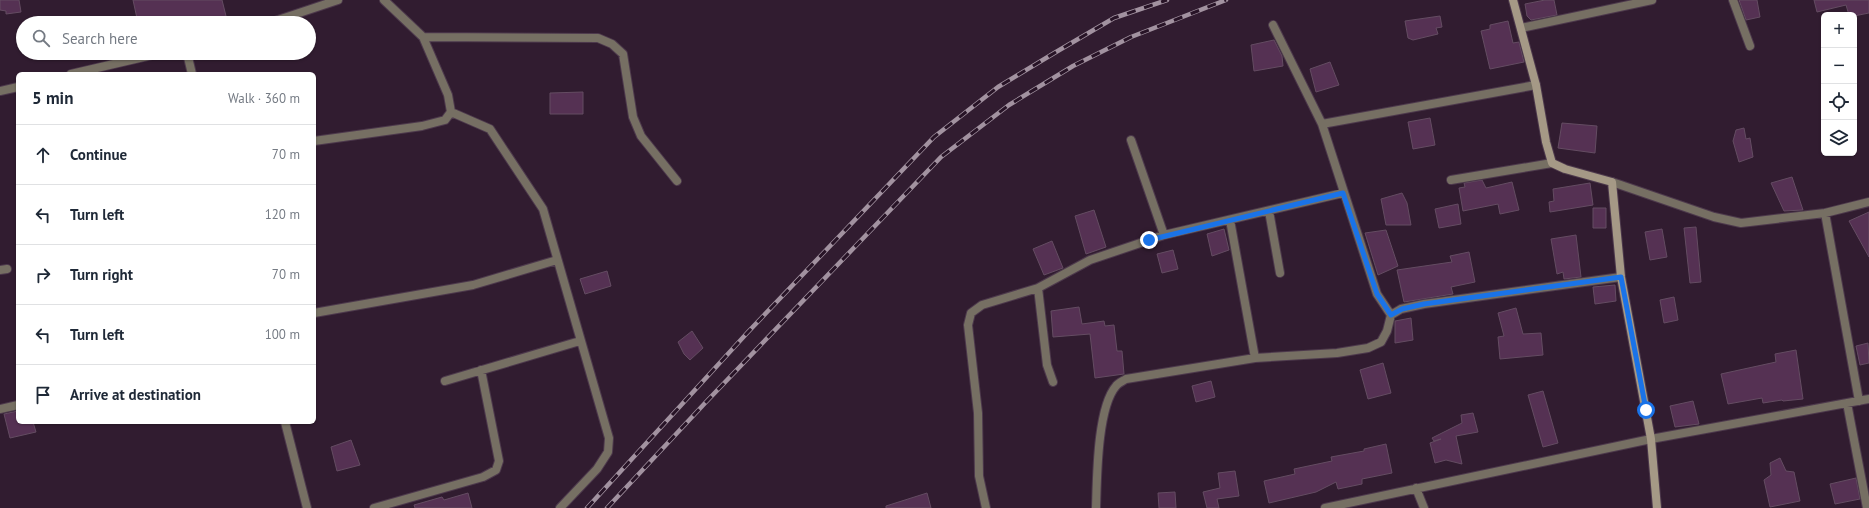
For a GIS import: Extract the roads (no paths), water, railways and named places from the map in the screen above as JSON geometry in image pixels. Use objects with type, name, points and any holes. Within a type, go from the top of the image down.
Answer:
[{"type":"street","points":[[291,16],[338,0]]},
{"type":"street","points":[[316,141],[422,126],[445,120],[451,112],[448,95],[422,37],[384,0]]},
{"type":"street","points":[[1513,0],[1522,28],[1536,85],[1546,142],[1552,163]]},
{"type":"street","points":[[1522,28],[1652,0]]},
{"type":"street","points":[[1733,0],[1750,46]]},
{"type":"street","points":[[1273,25],[1322,124],[1343,193],[1377,294],[1391,315]]},
{"type":"street","points":[[422,37],[598,38],[612,44],[623,54],[633,117],[641,136],[677,181]]},
{"type":"street","points":[[80,72],[131,60]]},
{"type":"street","points":[[189,60],[192,72]]},
{"type":"street","points":[[1322,124],[1536,85]]},
{"type":"street","points":[[0,91],[16,87]]},
{"type":"street","points":[[451,112],[490,129],[543,209],[609,438],[608,452],[597,469],[560,508]]},
{"type":"street","points":[[1131,140],[1164,235]]},
{"type":"street","points":[[1451,180],[1552,163],[1565,169],[1612,182],[1714,217],[1741,223],[1825,213],[1869,202]]},
{"type":"street","points":[[1612,182],[1621,277],[1651,439],[1657,508]]},
{"type":"street","points":[[986,508],[979,476],[978,413],[968,325],[971,313],[982,305],[1038,288],[1090,260],[1164,235],[1343,193]]},
{"type":"street","points":[[1269,211],[1280,273]]},
{"type":"street","points":[[1825,213],[1859,401]]},
{"type":"street","points":[[1230,220],[1255,358]]},
{"type":"street","points":[[316,313],[473,284],[557,260]]},
{"type":"street","points":[[1096,508],[1098,445],[1108,399],[1116,385],[1126,379],[1255,358],[1337,353],[1368,348],[1381,342],[1387,331],[1391,315],[1402,309],[1424,304],[1621,277]]},
{"type":"street","points":[[1038,288],[1047,365],[1053,382]]},
{"type":"street","points":[[445,381],[580,341]]},
{"type":"street","points":[[374,508],[483,477],[496,470],[499,461],[481,370]]},
{"type":"street","points":[[1325,508],[1651,439],[1869,399]]},
{"type":"street","points":[[1847,403],[1867,508]]},
{"type":"street","points":[[0,409],[16,405]]},
{"type":"street","points":[[286,424],[308,508]]},
{"type":"street","points":[[1416,488],[1424,508]]},
{"type":"railway","points":[[587,508],[748,332],[934,137],[998,87],[1056,52],[1114,18],[1167,0]]},
{"type":"railway","points":[[607,508],[706,402],[941,157],[1009,105],[1073,66],[1131,37],[1226,0]]}]
